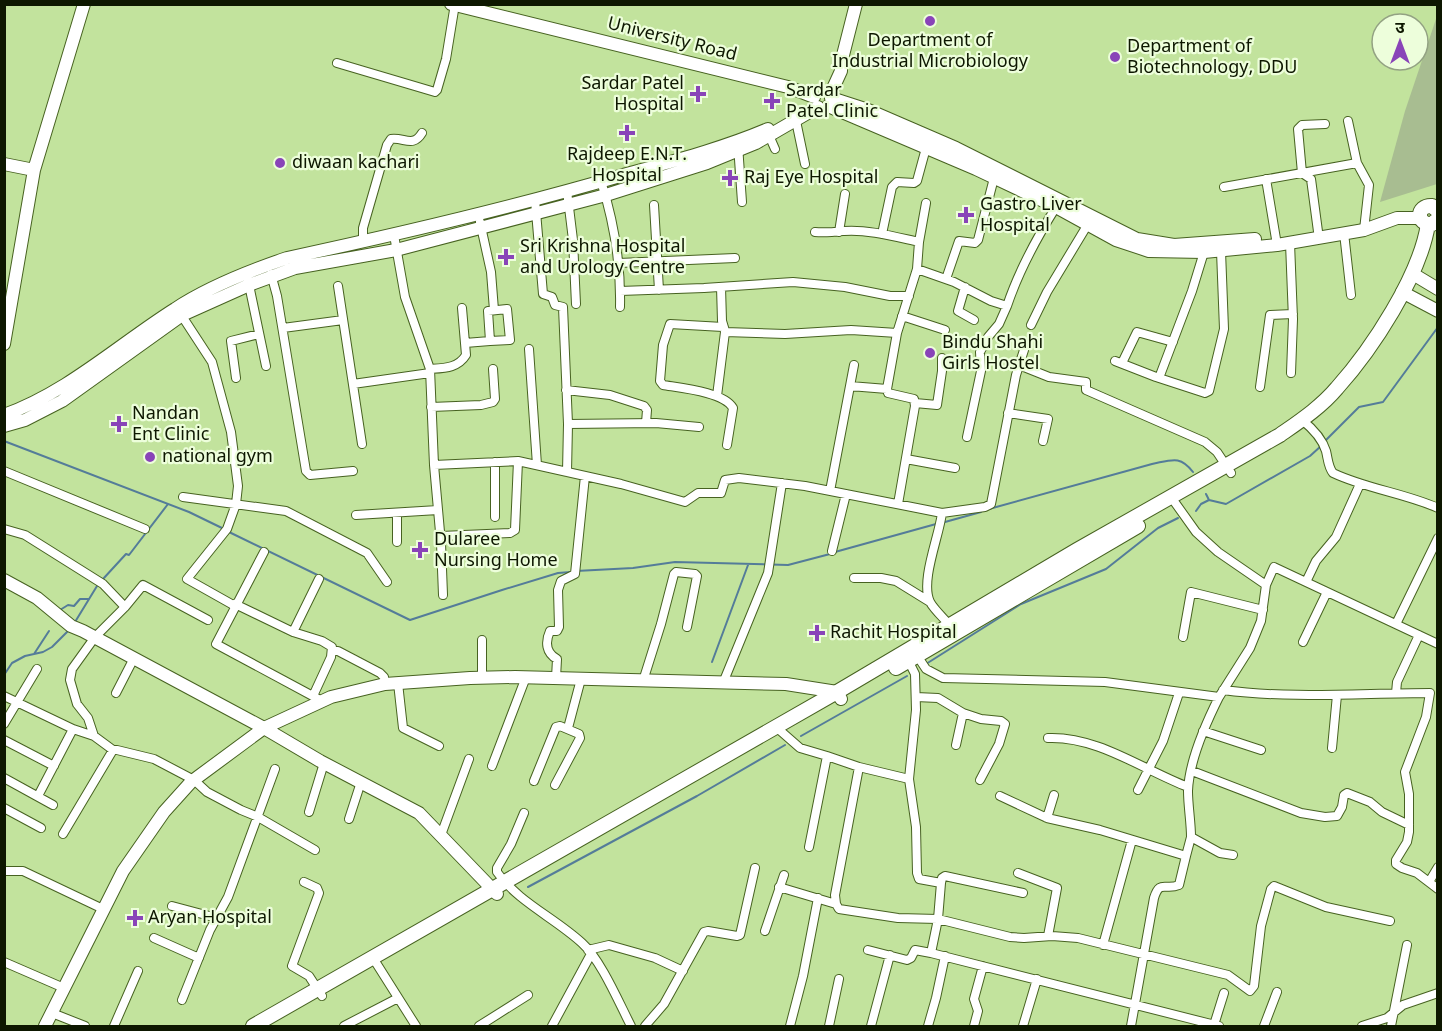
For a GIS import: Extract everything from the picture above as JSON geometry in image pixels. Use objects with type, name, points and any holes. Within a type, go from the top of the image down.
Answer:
[{"type":"main road","points":[[4,344],[34,170],[84,4]]},
{"type":"main road","name":"University Road","points":[[483,4],[799,82],[822,98]]},
{"type":"main road","points":[[4,415],[28,407],[179,311],[271,271],[396,250],[482,228],[536,206],[568,197],[602,182],[738,145],[768,133],[795,118],[822,98],[841,63],[856,4]]},
{"type":"main road","name":"University Road","points":[[453,5],[765,81],[822,98]]},
{"type":"main road","points":[[263,1025],[910,655],[1077,550],[1174,501],[1276,438],[1305,423],[1338,388],[1405,294],[1416,276],[1425,243],[1431,214],[1397,218],[1318,235],[1221,251],[1149,251],[1116,240],[1056,207],[822,98]]},
{"type":"main road","points":[[822,98],[868,110],[956,148],[1137,239],[1154,243],[1187,245],[1276,241],[1290,243],[1318,235],[1344,233],[1364,226]]},
{"type":"main road","points":[[568,197],[606,195],[707,163],[738,145]]},
{"type":"main road","points":[[4,164],[34,170]]},
{"type":"main road","points":[[271,271],[287,258],[478,215],[536,206]]},
{"type":"main road","points":[[1416,276],[1437,289]]},
{"type":"main road","points":[[1405,294],[1437,311]]},
{"type":"main road","points":[[4,426],[25,420],[62,401],[179,311]]},
{"type":"main road","points":[[4,580],[37,598],[71,626],[419,813],[441,836],[501,888]]},
{"type":"main road","points":[[45,1026],[123,872],[164,812],[194,780],[264,728],[317,699],[385,684],[526,677],[786,684],[839,695]]},
{"type":"street","points":[[337,63],[435,92],[447,59],[453,5]]},
{"type":"street","points":[[795,118],[805,164]]},
{"type":"street","points":[[1348,122],[1357,163],[1369,185],[1364,226]]},
{"type":"street","points":[[1302,173],[1299,126],[1325,124]]},
{"type":"street","points":[[768,133],[775,149]]},
{"type":"street","points":[[363,242],[363,228],[387,145],[391,140],[397,138],[413,142],[422,134]]},
{"type":"street","points":[[738,145],[742,201]]},
{"type":"street","points":[[882,234],[892,186],[897,182],[914,183],[917,181],[926,148]]},
{"type":"street","points":[[1224,187],[1357,163]]},
{"type":"street","points":[[1302,173],[1311,179],[1318,235]]},
{"type":"street","points":[[946,279],[959,241],[975,243],[978,240],[994,178]]},
{"type":"street","points":[[1266,179],[1276,241]]},
{"type":"street","points":[[602,182],[619,262],[620,307]]},
{"type":"street","points":[[839,232],[845,195]]},
{"type":"street","points":[[568,197],[576,304]]},
{"type":"street","points":[[898,504],[915,403],[914,399],[888,393],[887,389],[897,333],[917,268],[926,203]]},
{"type":"street","points":[[654,205],[659,290]]},
{"type":"street","points":[[536,206],[543,294],[552,297],[555,305],[563,308],[568,424],[567,472]]},
{"type":"street","points":[[967,437],[981,371],[980,352],[988,337],[999,324],[1030,249],[1056,207]]},
{"type":"street","points":[[478,215],[491,272],[494,310]]},
{"type":"street","points":[[1031,325],[1047,292],[1088,224]]},
{"type":"street","points":[[815,232],[844,231],[882,234],[919,242]]},
{"type":"street","points":[[1344,233],[1351,295]]},
{"type":"street","points":[[394,235],[405,297],[430,371],[434,465],[441,536],[442,595]]},
{"type":"street","points":[[1290,243],[1293,314],[1291,373]]},
{"type":"street","points":[[1173,342],[1137,332],[1118,362],[1205,393],[1209,391],[1224,329],[1221,251]]},
{"type":"street","points":[[1159,378],[1204,252]]},
{"type":"street","points":[[619,262],[735,258]]},
{"type":"street","points":[[917,268],[1007,306]]},
{"type":"street","points":[[271,271],[283,328],[306,471],[310,475],[353,471]]},
{"type":"street","points":[[248,280],[266,366]]},
{"type":"street","points":[[621,291],[793,282],[845,287],[890,296],[909,296]]},
{"type":"street","points":[[338,286],[362,444]]},
{"type":"street","points":[[717,396],[724,329],[721,287]]},
{"type":"street","points":[[965,287],[958,311],[974,320]]},
{"type":"street","points":[[353,384],[449,368],[456,364],[466,355],[462,308]]},
{"type":"street","points":[[465,343],[510,340],[507,309],[488,311],[490,341]]},
{"type":"street","points":[[179,311],[212,362],[231,432],[238,486],[236,504],[227,529],[187,579],[235,605],[293,632],[329,644],[332,651],[317,699],[216,644],[235,605],[264,552]]},
{"type":"street","points":[[1260,387],[1269,315],[1293,314]]},
{"type":"street","points":[[902,316],[945,330]]},
{"type":"street","points":[[283,328],[343,320]]},
{"type":"street","points":[[727,445],[733,406],[717,396],[661,383],[663,345],[671,323],[785,334],[851,330],[897,333]]},
{"type":"street","points":[[236,378],[231,341],[259,334]]},
{"type":"street","points":[[529,349],[537,465]]},
{"type":"street","points":[[434,465],[518,461],[621,484],[686,502],[698,493],[721,493],[725,480],[739,478],[830,491],[942,513],[985,507],[991,504],[1008,413],[1024,350]]},
{"type":"street","points":[[915,403],[937,405],[942,358]]},
{"type":"street","points":[[830,491],[854,365]]},
{"type":"street","points":[[1019,365],[1049,377],[1086,382],[1088,393],[1204,442],[1217,452],[1229,469]]},
{"type":"street","points":[[431,407],[481,405],[493,402],[495,399],[494,369]]},
{"type":"street","points":[[850,387],[887,389]]},
{"type":"street","points":[[566,390],[610,395],[644,406],[647,410],[646,423]]},
{"type":"street","points":[[1008,413],[1048,419],[1043,441]]},
{"type":"street","points":[[568,424],[646,423],[699,427]]},
{"type":"street","points":[[1305,423],[1323,444],[1333,474],[1437,508]]},
{"type":"street","points":[[906,459],[955,468]]},
{"type":"street","points":[[441,536],[510,533],[515,530],[518,461]]},
{"type":"street","points":[[495,462],[495,517]]},
{"type":"street","points":[[4,471],[145,529]]},
{"type":"street","points":[[556,678],[558,663],[548,650],[548,637],[550,631],[557,631],[559,627],[558,590],[561,581],[575,574],[585,476]]},
{"type":"street","points":[[723,683],[768,573],[782,483]]},
{"type":"street","points":[[1306,582],[1316,561],[1336,537],[1360,484]]},
{"type":"street","points":[[832,551],[846,494]]},
{"type":"street","points":[[183,497],[286,511],[367,553],[387,582]]},
{"type":"street","points":[[1174,501],[1196,532],[1218,552],[1266,585]]},
{"type":"street","points":[[356,515],[438,510]]},
{"type":"street","points":[[397,513],[398,542]]},
{"type":"street","points":[[930,602],[927,570],[940,528],[942,513]]},
{"type":"street","points":[[4,529],[25,535],[103,584],[125,607]]},
{"type":"street","points":[[1396,624],[1437,538]]},
{"type":"street","points":[[1131,1026],[1157,888],[1179,885],[1191,837],[1188,788],[1203,731],[1221,694],[1250,648],[1261,621],[1266,585],[1274,567],[1437,644]]},
{"type":"street","points":[[643,681],[676,572],[697,576],[687,627]]},
{"type":"street","points":[[854,578],[881,578],[896,581],[930,602],[953,629]]},
{"type":"street","points":[[293,632],[319,579]]},
{"type":"street","points":[[94,736],[88,718],[77,704],[70,680],[72,669],[95,637],[143,585],[208,620]]},
{"type":"street","points":[[1183,637],[1191,592],[1263,610]]},
{"type":"street","points":[[1303,642],[1327,592]]},
{"type":"street","points":[[1396,693],[1397,682],[1419,635]]},
{"type":"street","points":[[482,640],[482,678]]},
{"type":"street","points":[[332,651],[338,651],[380,673],[384,677],[385,684]]},
{"type":"street","points":[[910,655],[926,669],[943,678],[1096,681],[1179,693],[1261,695],[1434,693],[1404,776],[1409,794],[1409,825],[1407,842],[1396,864],[1417,873],[1437,889]]},
{"type":"street","points":[[910,655],[915,674],[916,710],[909,779],[916,828],[919,879],[941,883]]},
{"type":"street","points":[[117,693],[134,658]]},
{"type":"street","points":[[4,724],[37,669]]},
{"type":"street","points":[[492,766],[526,677]]},
{"type":"street","points":[[568,728],[581,679]]},
{"type":"street","points":[[398,683],[403,728],[439,746]]},
{"type":"street","points":[[1138,790],[1163,741],[1179,693]]},
{"type":"street","points":[[1332,747],[1337,695]]},
{"type":"street","points":[[4,696],[73,729],[94,736],[113,750],[154,759],[194,780],[207,792],[258,817],[315,850]]},
{"type":"street","points":[[916,698],[938,698],[963,713],[1001,721],[1005,724],[999,744],[980,780]]},
{"type":"street","points":[[956,745],[963,713]]},
{"type":"street","points":[[534,781],[556,727],[560,726],[579,734],[580,738],[555,785]]},
{"type":"street","points":[[38,796],[73,729]]},
{"type":"street","points":[[778,730],[800,748],[859,767],[909,779]]},
{"type":"street","points":[[1203,731],[1262,750]]},
{"type":"street","points":[[1048,738],[1067,737],[1101,749],[1188,788]]},
{"type":"street","points":[[4,740],[54,766]]},
{"type":"street","points":[[63,834],[113,750]]},
{"type":"street","points":[[809,847],[827,756]]},
{"type":"street","points":[[441,836],[469,759]]},
{"type":"street","points":[[309,812],[324,763]]},
{"type":"street","points":[[859,767],[834,895],[839,909],[898,918],[938,919],[1010,937],[1078,938],[1228,975],[1248,990],[1253,990],[1262,922],[1271,889],[1274,886],[1333,909],[1390,921]]},
{"type":"street","points":[[182,1000],[228,897],[275,769]]},
{"type":"street","points":[[1192,771],[1308,814],[1337,816],[1342,807],[1344,795],[1347,793],[1370,802],[1382,812],[1409,825]]},
{"type":"street","points":[[4,778],[53,805]]},
{"type":"street","points":[[349,819],[361,782]]},
{"type":"street","points":[[1047,818],[1054,795]]},
{"type":"street","points":[[1000,796],[1047,818],[1186,856]]},
{"type":"street","points":[[4,808],[41,828]]},
{"type":"street","points":[[524,813],[511,844],[496,870],[501,888],[584,944],[631,1026]]},
{"type":"street","points":[[1191,837],[1220,853],[1233,855]]},
{"type":"street","points":[[1103,945],[1132,840]]},
{"type":"street","points":[[1429,882],[1437,867]]},
{"type":"street","points":[[645,1026],[664,1004],[705,931],[740,935],[755,868]]},
{"type":"street","points":[[4,871],[24,871],[103,909]]},
{"type":"street","points":[[1018,873],[1057,888],[1048,936]]},
{"type":"street","points":[[765,931],[784,874]]},
{"type":"street","points":[[931,952],[938,919],[941,883],[945,876],[1023,893]]},
{"type":"street","points":[[304,882],[317,888],[319,893],[292,966],[309,975],[320,992]]},
{"type":"street","points":[[779,887],[836,904]]},
{"type":"street","points":[[790,1026],[805,967],[818,898]]},
{"type":"street","points":[[172,906],[217,918]]},
{"type":"street","points":[[154,938],[199,958]]},
{"type":"street","points":[[552,1026],[589,952],[609,945],[660,960],[683,971]]},
{"type":"street","points":[[1391,1026],[1407,945]]},
{"type":"street","points":[[868,950],[908,960],[915,950],[931,952],[1214,1025],[1224,993]]},
{"type":"street","points":[[871,1026],[890,955]]},
{"type":"street","points":[[927,1026],[945,956]]},
{"type":"street","points":[[4,962],[64,988]]},
{"type":"street","points":[[375,962],[416,1026]]},
{"type":"street","points":[[974,1026],[978,1011],[974,999],[983,966]]},
{"type":"street","points":[[114,1026],[138,971]]},
{"type":"street","points":[[829,1026],[839,979]]},
{"type":"street","points":[[1023,1026],[1037,979]]},
{"type":"street","points":[[1264,1026],[1276,992]]},
{"type":"street","points":[[1362,1026],[1387,1018],[1403,1005],[1437,993]]},
{"type":"street","points":[[478,1026],[528,994]]},
{"type":"street","points":[[345,1026],[398,998]]},
{"type":"street","points":[[52,1013],[85,1026]]},
{"type":"green space","points":[[1437,16],[1437,184],[1380,202],[1418,72],[1430,72],[1430,37]]},
{"type":"waterway","points":[[1324,442],[1359,407],[1383,402],[1438,327]]},
{"type":"waterway","points":[[4,441],[189,512],[224,529]]},
{"type":"waterway","points":[[1206,494],[1209,500],[1226,504],[1310,456],[1321,446]]},
{"type":"waterway","points":[[989,509],[1165,461],[1180,461],[1193,472]]},
{"type":"waterway","points":[[1196,511],[1201,504],[1209,500]]},
{"type":"waterway","points":[[103,579],[126,554],[129,555],[168,504]]},
{"type":"waterway","points":[[945,522],[981,512]]},
{"type":"waterway","points":[[926,664],[1021,604],[1106,569],[1158,528],[1178,518]]},
{"type":"waterway","points":[[835,552],[936,524]]},
{"type":"waterway","points":[[229,532],[410,620],[558,573],[571,572]]},
{"type":"waterway","points":[[576,571],[633,568],[675,562],[788,565],[830,554]]},
{"type":"waterway","points":[[712,662],[748,565]]},
{"type":"waterway","points":[[75,622],[97,586]]},
{"type":"waterway","points":[[60,610],[68,605],[74,606],[80,599],[88,599]]},
{"type":"waterway","points":[[4,675],[12,663],[52,647],[69,630]]},
{"type":"waterway","points":[[34,654],[49,631]]},
{"type":"waterway","points":[[801,736],[907,676]]},
{"type":"waterway","points":[[528,887],[697,796],[785,745]]},
{"type":"place","name":"Department of Industrial Microbiology","points":[[930,21]]},
{"type":"place","name":"Department of Biotechnology, DDU","points":[[1115,57]]},
{"type":"place","name":"Sardar Patel Hospital","points":[[698,94]]},
{"type":"place","name":"Sardar Patel Clinic","points":[[772,101]]},
{"type":"place","name":"Rajdeep E.N.T. Hospital","points":[[627,133]]},
{"type":"place","name":"diwaan kachari","points":[[280,163]]},
{"type":"place","name":"Raj Eye Hospital","points":[[730,178]]},
{"type":"place","name":"Gastro Liver Hospital","points":[[966,215]]},
{"type":"place","name":"Sri Krishna Hospital and Urology Centre","points":[[506,257]]},
{"type":"place","name":"Bindu Shahi Girls Hostel","points":[[930,353]]},
{"type":"place","name":"Nandan Ent Clinic","points":[[119,424]]},
{"type":"place","name":"national gym","points":[[150,457]]},
{"type":"place","name":"Dularee Nursing Home","points":[[420,550]]},
{"type":"place","name":"Rachit Hospital","points":[[817,633]]},
{"type":"place","name":"Aryan Hospital","points":[[135,918]]}]
